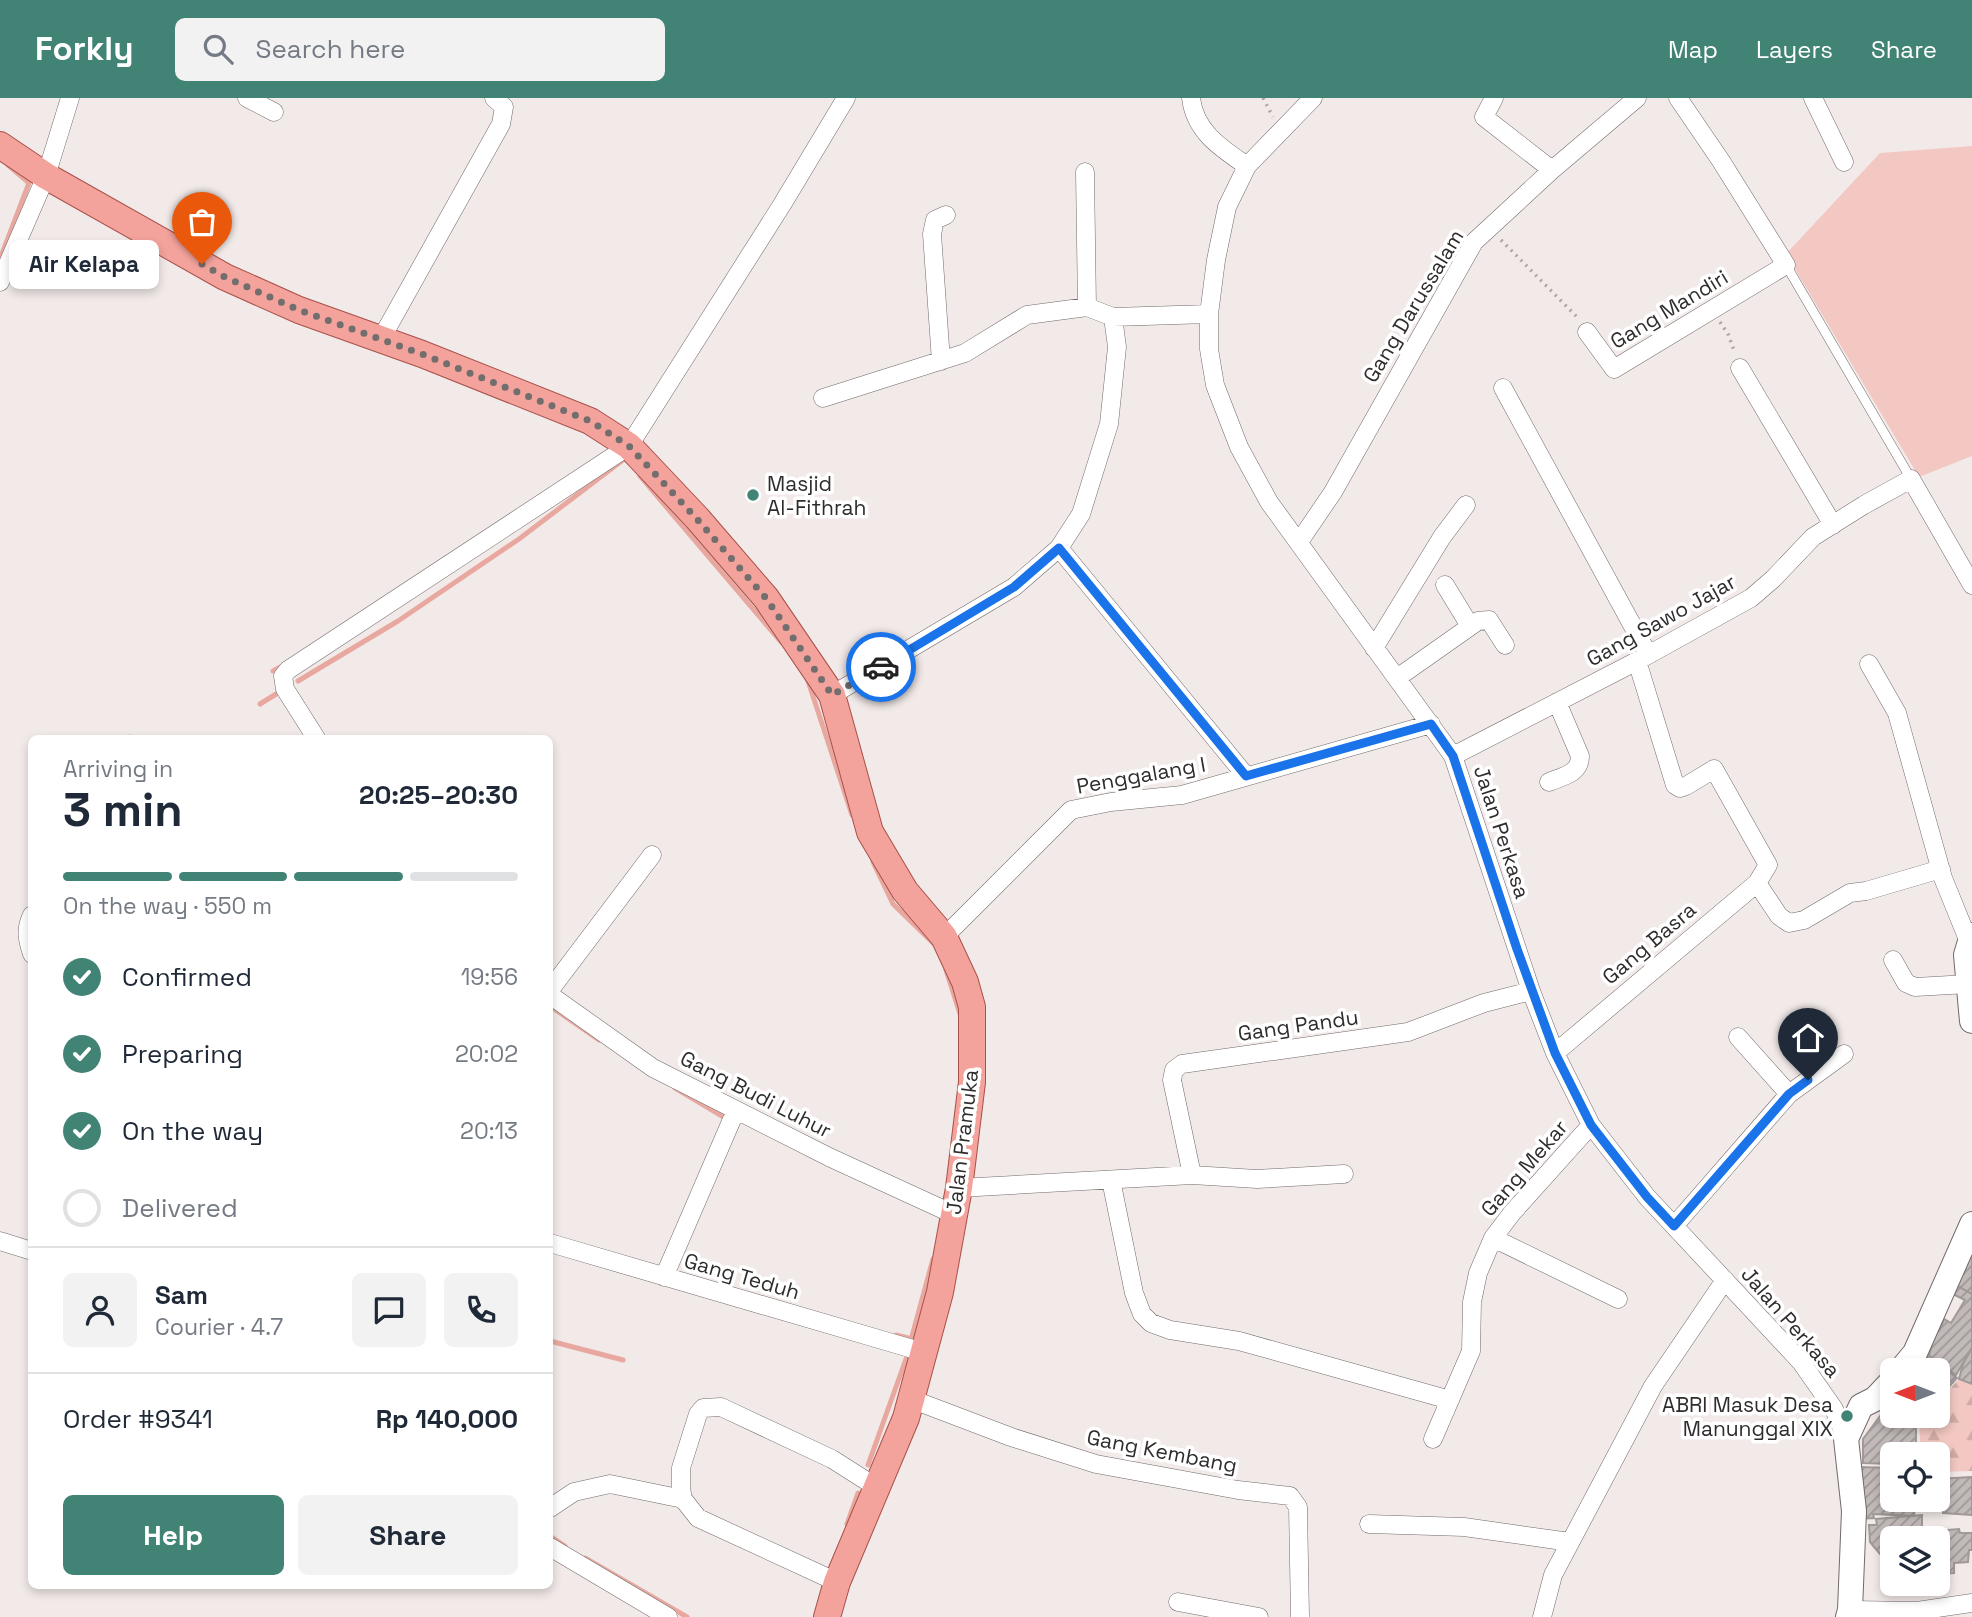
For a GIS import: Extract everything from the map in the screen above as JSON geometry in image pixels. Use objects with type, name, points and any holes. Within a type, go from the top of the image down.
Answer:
[{"type":"main road","name":"Jalan Pramuka","points":[[0,145],[46,176],[225,277],[299,310],[381,339],[590,421],[629,446],[766,598],[832,695],[870,832],[905,891],[944,937],[958,964],[972,1007],[972,1082],[959,1188],[940,1293],[906,1418],[837,1582],[827,1617]]},
{"type":"street","points":[[0,282],[46,176],[70,98]]},
{"type":"street","points":[[247,98],[274,113]]},
{"type":"street","points":[[381,339],[501,124],[504,107],[494,98]]},
{"type":"street","points":[[314,735],[283,683],[283,676],[288,670],[629,446],[783,204],[846,98]]},
{"type":"street","points":[[1191,98],[1192,109],[1202,130],[1217,145],[1247,166]]},
{"type":"street","name":"Jalan Perkasa","points":[[1313,98],[1247,166],[1227,207],[1209,314],[1209,349],[1215,385],[1239,447],[1269,502],[1453,756],[1531,990],[1555,1053],[1591,1125],[1647,1197],[1801,1362],[1834,1409],[1846,1438]]},
{"type":"street","points":[[1494,98],[1485,117],[1552,170]]},
{"type":"street","name":"Gang Darussalam","points":[[1299,542],[1334,492],[1474,242],[1552,170],[1637,98]]},
{"type":"street","points":[[1678,98],[1786,265]]},
{"type":"street","points":[[1813,98],[1844,162]]},
{"type":"street","points":[[1085,172],[1087,307]]},
{"type":"street","points":[[941,360],[932,234],[935,219],[946,215]]},
{"type":"street","name":"Gang Mandiri","points":[[1587,332],[1614,369],[1786,265]]},
{"type":"street","points":[[823,398],[965,353],[1027,315],[1087,307],[1113,317],[1209,314]]},
{"type":"street","points":[[832,695],[1014,587],[1059,548],[1081,514],[1110,425],[1117,347],[1113,317]]},
{"type":"street","points":[[1740,368],[1833,525]]},
{"type":"street","points":[[1503,388],[1643,657]]},
{"type":"street","points":[[1911,479],[1972,585]]},
{"type":"street","name":"Gang Sawo Jajar","points":[[1453,756],[1751,598],[1813,537],[1911,479]]},
{"type":"street","points":[[1374,648],[1442,537],[1466,505]]},
{"type":"street","points":[[1059,548],[1246,776]]},
{"type":"street","points":[[1446,585],[1470,626]]},
{"type":"street","points":[[1397,678],[1478,621],[1489,620],[1505,645]]},
{"type":"street","name":"Gang Basra","points":[[1555,1053],[1757,883],[1768,865],[1714,769],[1686,786],[1680,788],[1675,785],[1643,657]]},
{"type":"street","points":[[1869,664],[1897,713],[1941,869],[1971,939],[1966,956],[1972,1021]]},
{"type":"street","points":[[1549,782],[1575,772],[1580,765],[1580,756],[1557,702]]},
{"type":"street","name":"Penggalang I","points":[[944,937],[1071,810],[1111,802],[1182,795],[1431,724]]},
{"type":"street","points":[[553,988],[652,855]]},
{"type":"street","points":[[1757,883],[1779,916],[1788,923],[1804,920],[1850,893],[1866,891],[1941,869]]},
{"type":"street","points":[[28,924],[28,942]]},
{"type":"street","points":[[1892,960],[1906,983],[1915,987],[1968,984]]},
{"type":"street","name":"Gang Pandu","points":[[1192,1175],[1171,1080],[1174,1070],[1182,1064],[1408,1032],[1484,1003],[1531,990]]},
{"type":"street","name":"Gang Budi Luhur","points":[[553,994],[653,1068],[829,1157],[953,1214]]},
{"type":"street","points":[[1738,1037],[1789,1094]]},
{"type":"street","points":[[1674,1226],[1789,1094],[1844,1054]]},
{"type":"street","points":[[664,1277],[736,1110]]},
{"type":"street","name":"Gang Mekar","points":[[1433,1439],[1471,1351],[1472,1302],[1478,1273],[1493,1238],[1591,1125]]},
{"type":"street","points":[[959,1188],[1192,1175],[1257,1180],[1344,1174]]},
{"type":"street","points":[[1111,1180],[1134,1293],[1142,1314],[1152,1323],[1170,1330],[1239,1341],[1450,1400]]},
{"type":"street","points":[[1911,1358],[1972,1224]]},
{"type":"street","points":[[1493,1238],[1618,1299]]},
{"type":"street","points":[[0,1241],[28,1250]]},
{"type":"street","name":"Gang Teduh","points":[[553,1244],[923,1352]]},
{"type":"street","points":[[1542,1617],[1553,1575],[1653,1386],[1725,1280]]},
{"type":"street","points":[[1834,1409],[1861,1406],[1880,1394]]},
{"type":"street","name":"Gang Kembang","points":[[911,1399],[1011,1437],[1096,1464],[1238,1490],[1290,1496],[1298,1507],[1300,1617]]},
{"type":"street","points":[[682,1500],[681,1468],[698,1414],[703,1408],[710,1406],[721,1407],[832,1459],[876,1487]]},
{"type":"street","points":[[1861,1406],[1846,1438],[1853,1511],[1849,1613],[1970,1608]]},
{"type":"street","points":[[553,1506],[574,1492],[610,1484],[682,1500],[698,1518],[837,1582]]},
{"type":"street","points":[[1369,1524],[1464,1527],[1570,1542]]},
{"type":"street","points":[[553,1549],[668,1617]]},
{"type":"street","points":[[1178,1602],[1259,1617]]},
{"type":"lane","points":[[1786,265],[1911,479]]},
{"type":"path","points":[[1489,228],[1576,314],[1587,332]]},
{"type":"path","points":[[1712,310],[1728,334],[1740,368]]},
{"type":"green space","points":[[1972,146],[1972,456],[1919,477],[1786,254],[1880,153]]},
{"type":"green space","points":[[1959,1379],[1972,1384],[1972,1471],[1950,1472],[1950,1442],[1920,1442],[1919,1428],[1950,1428],[1950,1389]]},
{"type":"building","points":[[1972,1252],[1972,1294],[1956,1285]]},
{"type":"building","points":[[1956,1285],[1972,1294],[1972,1347],[1956,1375],[1950,1371],[1950,1358],[1933,1358],[1929,1355],[1931,1349],[1928,1347],[1934,1329],[1939,1331],[1944,1319],[1951,1323],[1965,1300],[1951,1293]]},
{"type":"building","points":[[1972,1348],[1972,1384],[1959,1379],[1963,1364]]},
{"type":"building","points":[[1950,1373],[1957,1378],[1950,1386]]},
{"type":"building","points":[[1880,1416],[1880,1428],[1916,1428],[1916,1442],[1880,1442],[1880,1464],[1863,1463],[1863,1439]]},
{"type":"building","points":[[1858,1467],[1880,1468],[1880,1512],[1914,1512],[1914,1516],[1873,1514],[1874,1518],[1857,1519]]},
{"type":"building","points":[[1972,1477],[1972,1515],[1943,1513],[1950,1512],[1950,1478]]},
{"type":"building","points":[[1922,1515],[1922,1526],[1880,1526],[1880,1554],[1870,1542],[1869,1525],[1877,1525],[1876,1519]]},
{"type":"building","points":[[1950,1530],[1972,1533],[1972,1550],[1969,1550],[1968,1562],[1954,1563],[1954,1573],[1950,1573]]},
{"type":"waterway","points":[[0,259],[29,183],[8,165]]},
{"type":"waterway","points":[[298,681],[398,621],[519,539],[623,460]]},
{"type":"waterway","points":[[640,476],[781,642]]},
{"type":"waterway","points":[[273,671],[284,665]]},
{"type":"waterway","points":[[808,681],[852,815]]},
{"type":"waterway","points":[[260,704],[281,691]]},
{"type":"waterway","points":[[873,862],[893,904],[933,943]]},
{"type":"waterway","points":[[946,970],[960,1014]]},
{"type":"waterway","points":[[553,1008],[599,1040]]},
{"type":"waterway","points":[[675,1088],[727,1119]]},
{"type":"waterway","points":[[911,1340],[933,1259]]},
{"type":"waterway","points":[[896,1335],[912,1339]]},
{"type":"waterway","points":[[553,1342],[623,1360]]},
{"type":"waterway","points":[[868,1465],[906,1359]]},
{"type":"waterway","points":[[847,1524],[858,1493]]},
{"type":"waterway","points":[[553,1538],[565,1546]]},
{"type":"waterway","points":[[585,1558],[687,1617]]},
{"type":"way so far","points":[[202,264],[299,310],[422,354],[590,421],[629,446],[697,519],[766,598],[832,695],[881,667]]},
{"type":"place","name":"Air Kelapa","points":[[202,264]]},
{"type":"place","name":"Masjid Al-Fithrah","points":[[753,495]]},
{"type":"place","name":"ABRI Masuk Desa Manunggal XIX","points":[[1847,1416]]},
{"type":"route","points":[[881,667],[1014,587],[1059,548],[1246,776],[1431,724],[1453,756],[1517,949],[1555,1053],[1591,1125],[1647,1197],[1674,1226],[1789,1094],[1808,1080]]}]
